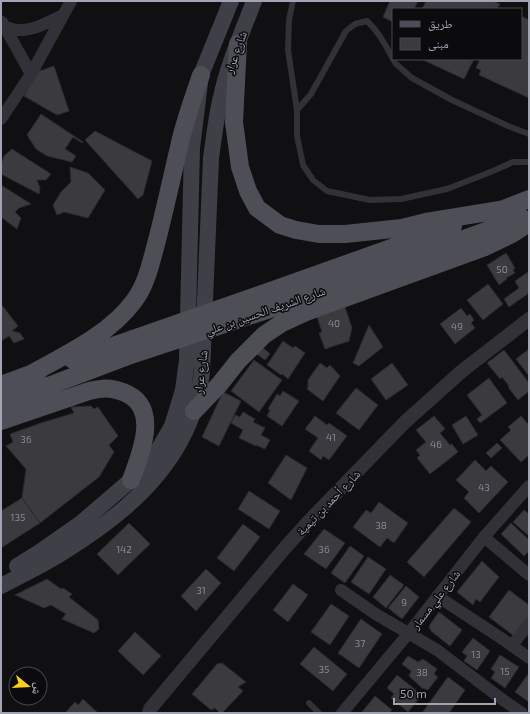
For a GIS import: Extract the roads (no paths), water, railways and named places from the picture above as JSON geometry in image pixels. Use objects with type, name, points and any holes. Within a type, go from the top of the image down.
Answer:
[{"type":"main road","name":"شارع عرار","points":[[1,576],[38,553],[81,523],[131,480],[157,452],[172,426],[183,390],[187,360],[192,148],[201,75],[231,1]]},
{"type":"main road","name":"شارع عرار","points":[[1,586],[56,556],[107,523],[144,490],[183,438],[194,411],[202,372],[211,158],[214,131],[226,76],[254,1]]},
{"type":"main road","points":[[238,44],[234,122],[240,167],[248,191],[257,208],[280,226],[319,234],[345,234],[402,228],[426,222],[506,208]]},
{"type":"main road","points":[[28,375],[96,337],[121,316],[142,289],[158,236],[179,145],[201,75]]},
{"type":"main road","name":"شارع الشريف الحسين بن علي","points":[[1,404],[125,357],[437,232],[529,199]]},
{"type":"main road","name":"شارع الشريف الحسين بن علي","points":[[1,385],[133,339],[264,302],[529,216]]},
{"type":"main road","points":[[194,411],[220,385],[238,362],[264,334],[282,323],[306,312],[485,247],[506,237],[529,223]]},
{"type":"main road","points":[[1,421],[89,391],[103,388],[128,394],[136,400],[143,412],[146,425],[142,451],[131,480]]},
{"type":"street","points":[[1,119],[30,74],[71,1]]},
{"type":"street","points":[[2,24],[15,30],[26,30],[41,26],[63,15]]},
{"type":"street","points":[[2,24],[30,74]]},
{"type":"street","name":"شارع أحمد بن تيمية","points":[[147,712],[279,554],[405,422],[462,371],[529,319]]},
{"type":"street","name":"شارع علي مسمار","points":[[347,711],[484,537],[529,486]]},
{"type":"street","points":[[484,537],[527,569]]},
{"type":"street","points":[[341,590],[374,613],[437,650],[522,713]]},
{"type":"street","points":[[437,596],[529,658]]},
{"type":"street","points":[[512,646],[529,624]]},
{"type":"lane","points":[[293,1],[289,20],[288,50],[297,110],[296,136],[303,165],[314,180],[327,191],[370,200],[401,199],[447,189],[513,162],[529,162]]},
{"type":"lane","points":[[297,110],[312,94],[346,31],[355,24],[367,21],[373,26],[392,57]]},
{"type":"lane","points":[[394,60],[396,64],[418,82],[452,100],[529,134]]},
{"type":"lane","points":[[309,703],[319,713]]}]
